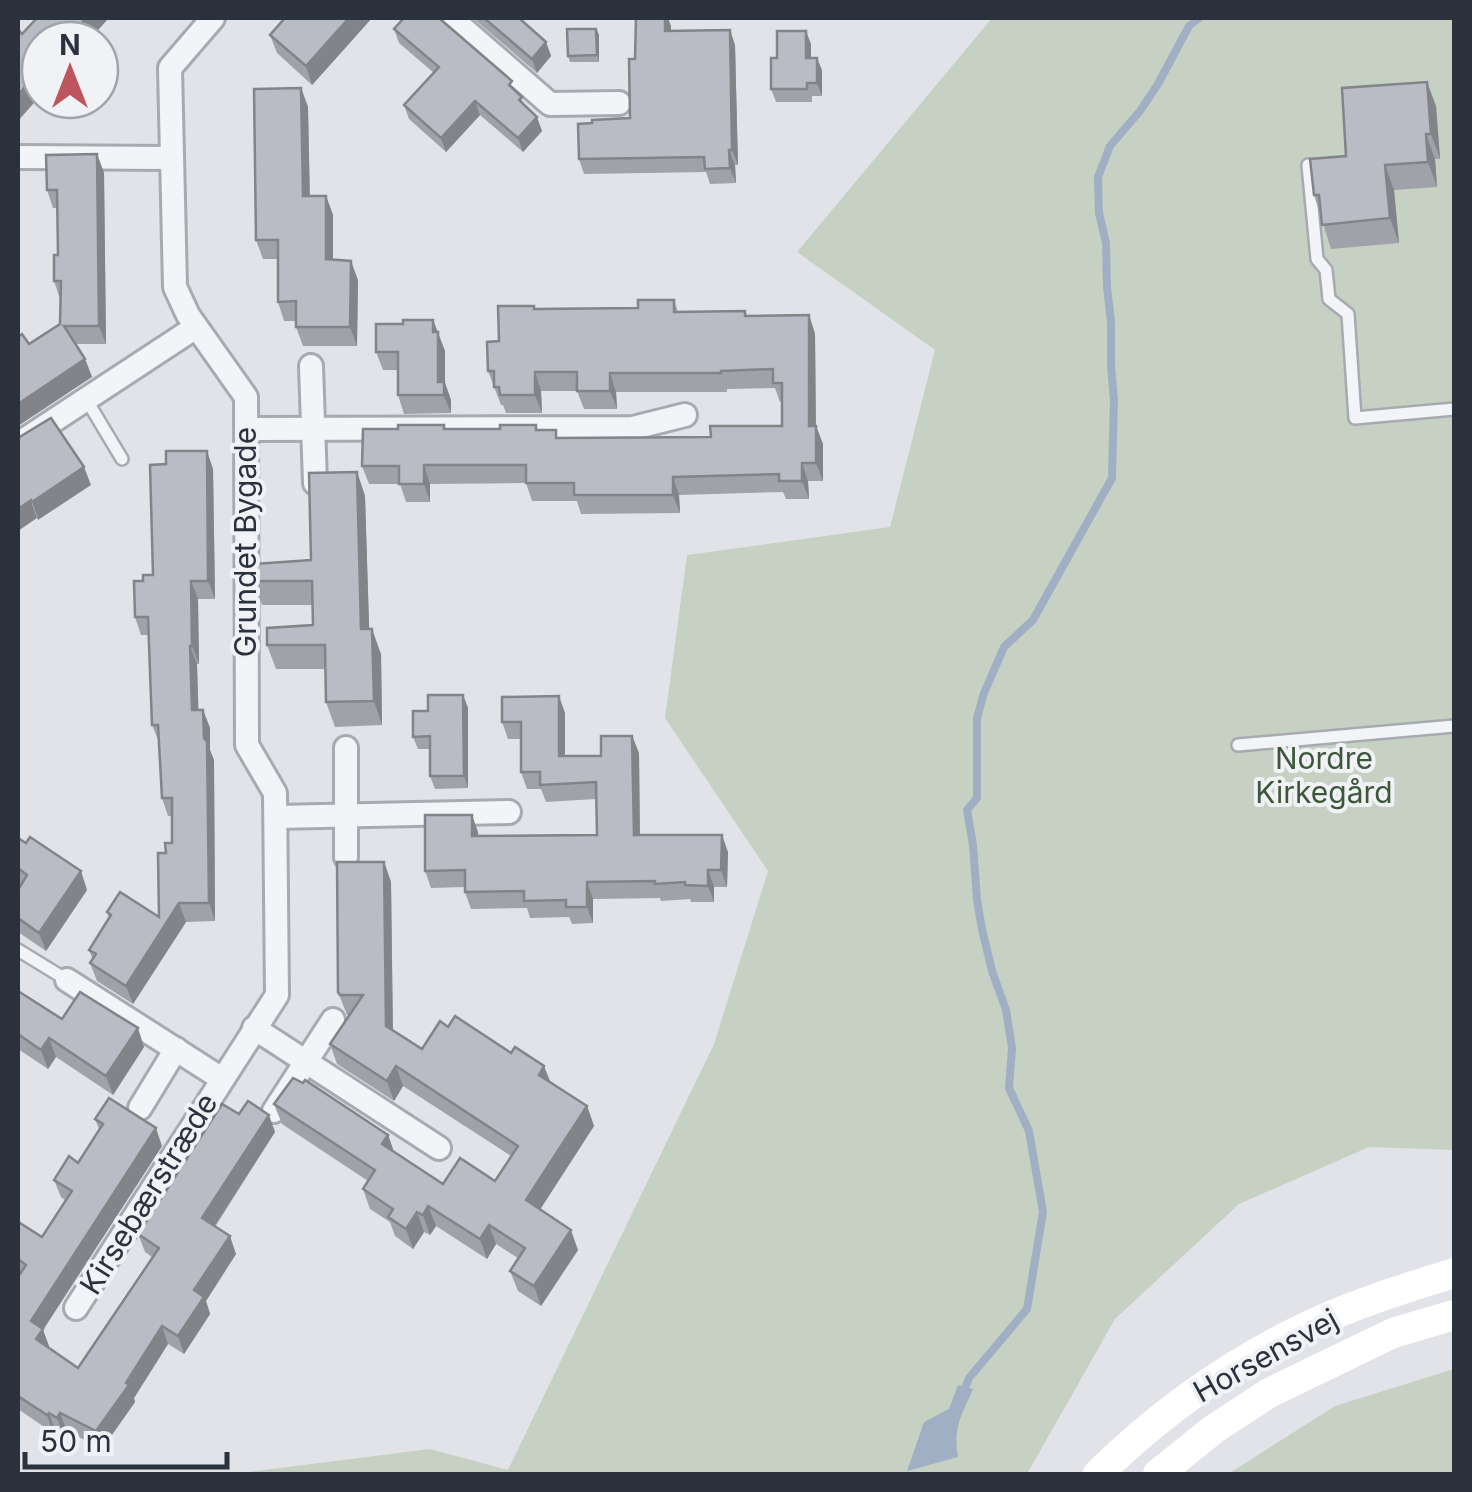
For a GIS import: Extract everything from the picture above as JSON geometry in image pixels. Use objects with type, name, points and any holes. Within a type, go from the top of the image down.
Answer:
[{"type":"main road","name":"Horsensvej","points":[[1098,1474],[1188,1398],[1250,1358],[1310,1325],[1378,1297],[1454,1273]]},
{"type":"main road","name":"Horsensvej","points":[[1158,1474],[1214,1429],[1270,1393],[1393,1333],[1454,1315]]},
{"type":"street","name":"Grundet Bygade","points":[[213,18],[170,68],[175,288],[196,327],[246,397],[247,746],[275,793],[276,817],[276,995],[222,1079]]},
{"type":"street","points":[[452,18],[550,104],[619,103]]},
{"type":"street","points":[[18,158],[171,158]]},
{"type":"street","points":[[18,444],[196,327]]},
{"type":"street","points":[[311,366],[315,483]]},
{"type":"street","points":[[247,429],[633,428],[685,415]]},
{"type":"street","points":[[346,748],[346,856]]},
{"type":"street","points":[[276,817],[509,812]]},
{"type":"street","points":[[68,980],[222,1079]]},
{"type":"street","points":[[274,1111],[334,1020]]},
{"type":"street","points":[[254,1028],[439,1148]]},
{"type":"street","points":[[140,1108],[176,1050]]},
{"type":"street","name":"Kirsebærstræde","points":[[76,1308],[222,1079]]},
{"type":"lane","points":[[1308,165],[1316,259],[1326,270],[1329,299],[1348,314],[1355,418],[1454,409]]},
{"type":"lane","points":[[86,399],[122,459]]},
{"type":"lane","points":[[1238,746],[1454,726]]},
{"type":"lane","points":[[18,950],[68,980]]},
{"type":"green space","name":"Nordre Kirkegård","points":[[992,18],[1454,18],[1454,1150],[1369,1147],[1239,1204],[1115,1319],[1027,1474],[232,1474],[430,1449],[508,1470],[714,1044],[768,871],[665,718],[687,555],[890,527],[935,350],[797,252]]},
{"type":"green space","points":[[1454,1369],[1454,1474],[1228,1474],[1335,1406]]},
{"type":"water","points":[[958,1385],[973,1389],[957,1430],[958,1457],[907,1471],[924,1422],[949,1409]]},
{"type":"building","points":[[37,18],[86,18],[84,20]]},
{"type":"building","points":[[285,18],[349,18],[306,66],[270,35]]},
{"type":"building","points":[[404,18],[439,18],[512,81],[509,85],[522,97],[519,100],[537,117],[518,138],[475,101],[441,138],[404,105],[439,67],[394,29]]},
{"type":"building","points":[[484,18],[519,18],[546,42],[532,59]]},
{"type":"building","points":[[636,18],[665,18],[665,31],[730,30],[730,168],[705,169],[704,157],[579,159],[578,124],[630,118],[629,59],[635,59]]},
{"type":"building","points":[[18,29],[20,93],[18,95]]},
{"type":"building","points":[[567,29],[596,29],[597,55],[568,56]]},
{"type":"building","points":[[777,31],[806,31],[806,58],[817,58],[817,83],[807,83],[807,89],[771,89],[771,58],[777,58]]},
{"type":"building","points":[[1427,82],[1431,134],[1426,134],[1428,162],[1385,165],[1390,218],[1322,225],[1310,159],[1346,156],[1342,88]]},
{"type":"building","points":[[301,88],[303,196],[326,196],[326,259],[351,261],[350,327],[296,327],[296,301],[278,302],[278,240],[256,240],[254,89]]},
{"type":"building","points":[[97,154],[99,326],[64,326],[85,359],[18,404],[18,337],[22,334],[29,344],[60,324],[61,281],[54,281],[54,255],[58,255],[57,190],[47,190],[46,155]]},
{"type":"building","points":[[638,300],[674,300],[674,312],[809,315],[809,426],[816,426],[816,463],[802,463],[802,481],[779,481],[779,474],[673,477],[673,495],[574,495],[574,483],[526,483],[526,465],[424,465],[424,484],[399,484],[399,466],[362,466],[363,429],[398,429],[398,425],[500,429],[500,425],[536,425],[536,430],[556,430],[556,438],[711,437],[710,426],[782,426],[782,383],[773,383],[773,369],[610,373],[610,391],[577,391],[577,372],[535,372],[535,395],[500,395],[499,387],[494,387],[494,371],[488,371],[487,342],[499,341],[498,306],[638,308]]},
{"type":"building","points":[[403,320],[433,320],[433,332],[438,332],[438,382],[444,382],[444,395],[398,395],[398,352],[376,352],[376,324],[403,324]]},
{"type":"building","points":[[51,418],[84,467],[18,509],[18,438]]},
{"type":"building","points":[[166,451],[207,451],[208,581],[191,581],[190,646],[192,710],[203,710],[207,742],[209,903],[179,903],[126,986],[90,963],[96,954],[89,950],[120,892],[159,917],[158,853],[166,853],[165,843],[172,843],[172,798],[162,798],[158,725],[152,725],[148,617],[135,617],[134,581],[143,581],[143,575],[153,575],[150,465],[166,464]]},
{"type":"building","points":[[357,472],[361,629],[372,629],[374,701],[326,702],[325,645],[267,645],[267,628],[313,625],[312,581],[253,581],[253,564],[311,560],[309,473]]},
{"type":"building","points":[[428,695],[463,695],[464,776],[430,776],[430,736],[413,737],[413,711],[428,711]]},
{"type":"building","points":[[559,696],[559,756],[601,756],[601,736],[632,736],[634,835],[722,835],[721,870],[708,870],[708,886],[655,881],[587,882],[587,907],[566,907],[566,900],[524,901],[524,891],[465,892],[465,870],[425,871],[425,815],[472,815],[472,836],[597,835],[596,782],[540,785],[540,772],[521,772],[521,722],[502,722],[502,697]]},
{"type":"building","points":[[30,837],[81,871],[39,933],[18,918],[18,890],[27,875],[18,868],[18,838],[26,843]]},
{"type":"building","points":[[337,862],[384,862],[386,1026],[422,1049],[440,1021],[448,1027],[455,1016],[511,1053],[515,1047],[544,1066],[539,1075],[587,1106],[526,1200],[571,1230],[534,1286],[510,1271],[525,1248],[489,1225],[480,1239],[428,1206],[423,1215],[417,1212],[406,1229],[388,1217],[393,1209],[363,1189],[375,1170],[274,1104],[293,1078],[303,1083],[305,1080],[388,1135],[382,1144],[443,1184],[460,1158],[495,1181],[518,1146],[396,1066],[387,1081],[330,1044],[363,995],[338,992]]},
{"type":"building","points":[[18,991],[62,1019],[80,992],[138,1028],[106,1076],[49,1038],[41,1050],[18,1034]]},
{"type":"building","points":[[109,1098],[156,1128],[31,1321],[43,1329],[36,1339],[78,1368],[159,1248],[138,1234],[222,1104],[239,1114],[248,1101],[269,1115],[202,1218],[230,1236],[194,1290],[204,1297],[178,1336],[162,1326],[126,1383],[129,1385],[96,1431],[60,1413],[57,1418],[47,1415],[18,1396],[18,1277],[26,1265],[18,1259],[18,1227],[20,1223],[42,1237],[72,1191],[54,1180],[69,1156],[78,1163],[103,1124],[95,1119]]},
{"type":"waterway","points":[[963,1393],[969,1378],[1027,1309],[1043,1212],[1029,1131],[1009,1088],[1012,1048],[1006,1010],[992,971],[977,900],[967,810],[977,798],[977,718],[1004,647],[1033,620],[1112,478],[1111,322],[1098,177],[1110,146],[1140,111],[1189,26],[1199,18]]}]
